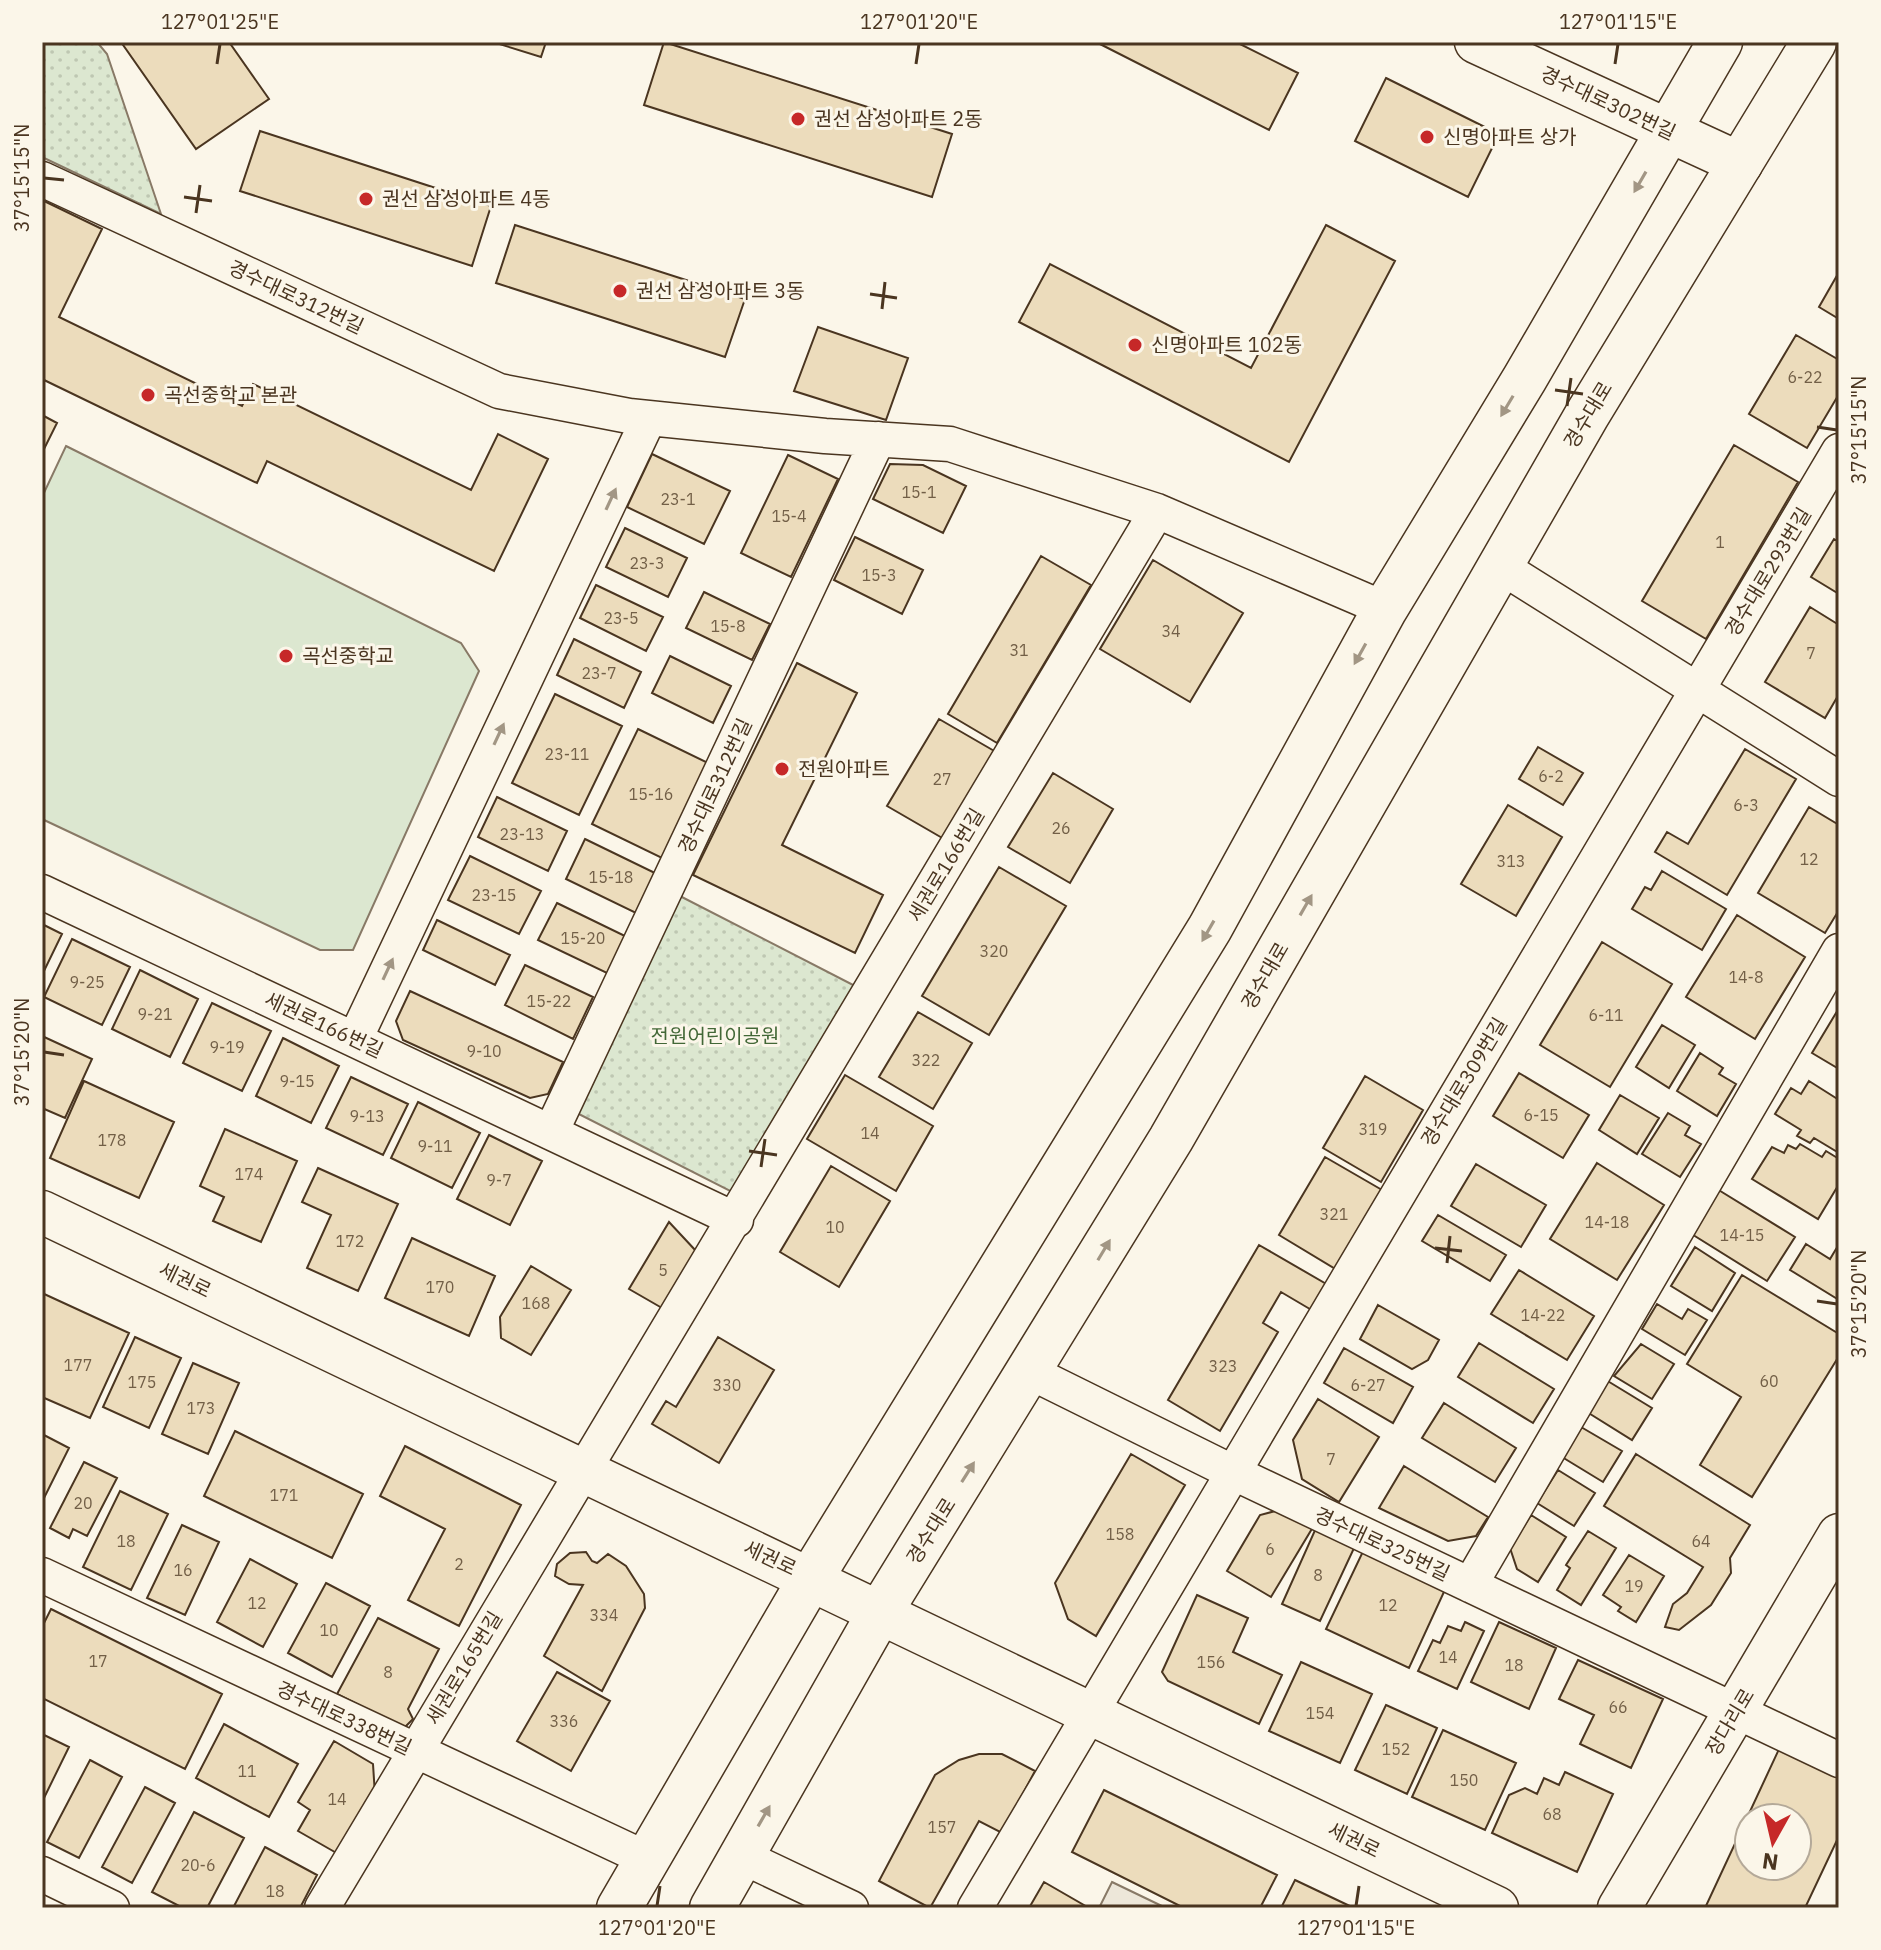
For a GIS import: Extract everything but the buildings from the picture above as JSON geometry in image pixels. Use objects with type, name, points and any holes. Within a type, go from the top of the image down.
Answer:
[{"type":"main road","points":[[619,1908],[811,1578],[1210,928],[1385,609],[1720,42]]},
{"type":"main road","name":"경수대로","points":[[712,1908],[880,1612],[1171,1139],[1587,415],[1814,42]]},
{"type":"street","name":"경수대로302번길","points":[[1476,42],[1741,164]]},
{"type":"street","name":"경수대로312번길","points":[[42,179],[499,391],[649,418],[950,444],[1157,511],[1385,609]]},
{"type":"street","points":[[355,1039],[649,418]]},
{"type":"street","name":"경수대로312번길","points":[[551,1132],[878,439]]},
{"type":"street","name":"경수대로293번길","points":[[1697,692],[1839,451]]},
{"type":"street","name":"세권로166번길","points":[[582,1470],[736,1220],[1157,511]]},
{"type":"street","points":[[1500,566],[1839,779]]},
{"type":"street","name":"경수대로309번길","points":[[975,1908],[1093,1714],[1232,1472],[1697,692]]},
{"type":"street","name":"세권로166번길","points":[[42,892],[736,1220]]},
{"type":"street","points":[[1470,1585],[1839,951]]},
{"type":"street","name":"세권로","points":[[42,1212],[1497,1908]]},
{"type":"street","name":"경수대로325번길","points":[[1030,1372],[1232,1472],[1839,1760]]},
{"type":"street","name":"세권로165번길","points":[[322,1908],[582,1470]]},
{"type":"street","name":"장다리로","points":[[1619,1908],[1839,1535]]},
{"type":"street","name":"경수대로338번길","points":[[42,1575],[647,1859]]},
{"type":"street","points":[[741,1856],[851,1908]]},
{"type":"street","points":[[42,1874],[112,1908]]},
{"type":"green space","points":[[42,42],[97,42],[107,54],[161,214],[42,157]]},
{"type":"green space","points":[[66,446],[461,643],[479,671],[353,950],[320,950],[42,819],[42,497]]},
{"type":"green space","name":"전원어린이공원","points":[[676,894],[857,987],[738,1195],[565,1107]]},
{"type":"shaded area","points":[[1112,1882],[1166,1908],[1099,1908]]},
{"type":"place","name":"권선 삼성아파트 2동","points":[[798,119]]},
{"type":"place","name":"신명아파트 상가","points":[[1427,137]]},
{"type":"place","name":"권선 삼성아파트 4동","points":[[366,199]]},
{"type":"place","name":"권선 삼성아파트 3동","points":[[620,291]]},
{"type":"place","name":"신명아파트 102동","points":[[1135,345]]},
{"type":"place","name":"곡선중학교 본관","points":[[148,395]]},
{"type":"place","name":"곡선중학교","points":[[286,656]]},
{"type":"place","name":"전원아파트","points":[[782,769]]}]
